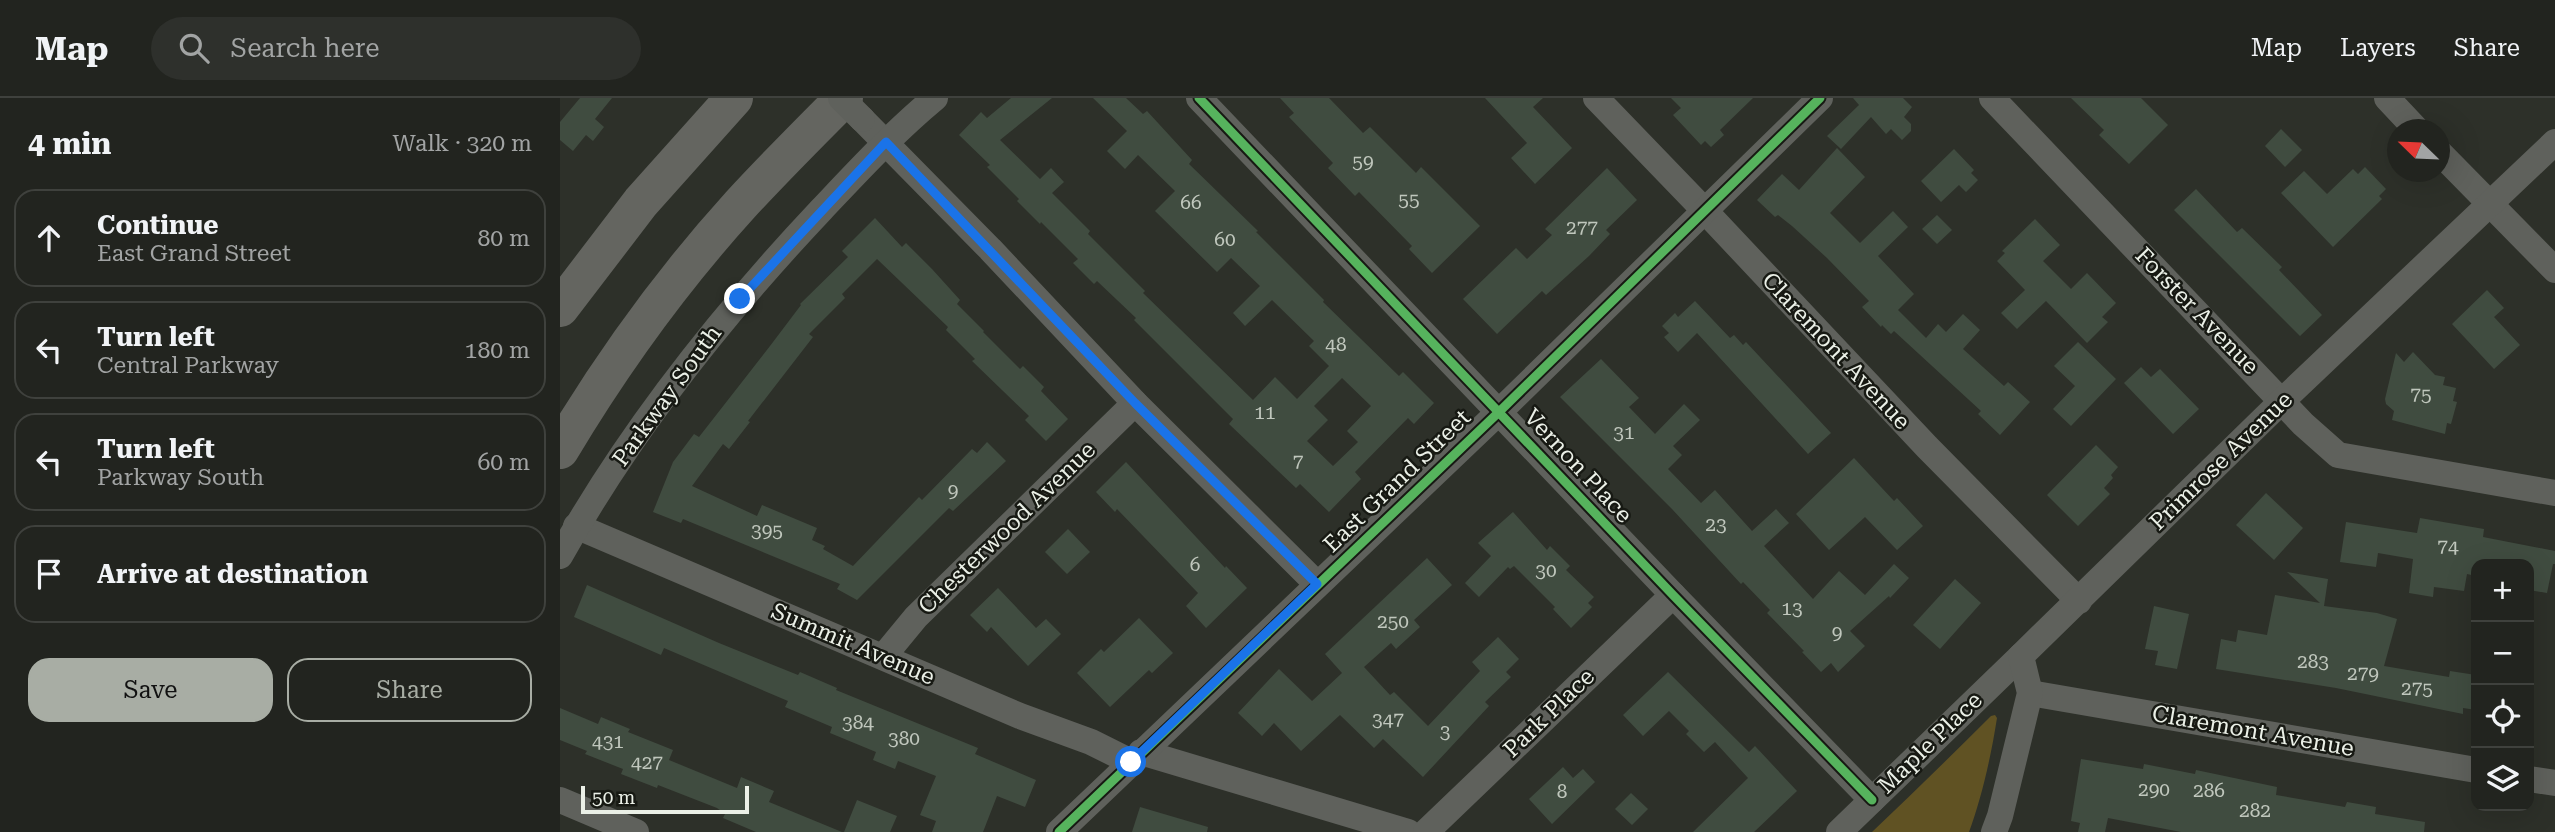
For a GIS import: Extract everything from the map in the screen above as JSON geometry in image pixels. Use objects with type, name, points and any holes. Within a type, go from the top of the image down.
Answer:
[{"type":"highway","points":[[560,307],[641,202],[734,98]]},
{"type":"highway","points":[[560,450],[616,363],[739,206],[849,105]]},
{"type":"street","name":"Parkway South","points":[[560,556],[576,526],[687,365],[749,289],[886,142],[936,98]]},
{"type":"street","name":"Vernon Place","points":[[1199,98],[1872,800]]},
{"type":"street","name":"Claremont Avenue","points":[[1596,98],[1927,447],[2079,601]]},
{"type":"street","name":"East Grand Street","points":[[1059,832],[1500,411],[1820,98]]},
{"type":"street","name":"Forster Avenue","points":[[1992,98],[2303,424],[2338,455],[2555,493]]},
{"type":"street","points":[[2387,98],[2407,119]]},
{"type":"street","points":[[849,105],[1135,403],[1317,584]]},
{"type":"street","name":"Primrose Avenue","points":[[2021,656],[2282,401],[2555,142]]},
{"type":"street","points":[[2450,163],[2555,270]]},
{"type":"street","name":"Chesterwood Avenue","points":[[883,657],[916,617],[1135,403]]},
{"type":"street","name":"Summit Avenue","points":[[576,526],[1020,716],[1136,757],[1408,832]]},
{"type":"street","name":"Park Place","points":[[1426,832],[1673,595]]},
{"type":"street","points":[[1994,832],[2030,693],[2021,656]]},
{"type":"street","name":"Maple Place","points":[[1839,832],[2021,656]]},
{"type":"street","name":"Claremont Avenue","points":[[2030,693],[2471,769]]},
{"type":"street","points":[[2534,780],[2555,783]]},
{"type":"street","points":[[560,800],[636,832]]},
{"type":"shaded area","points":[[1995,715],[1997,718],[1989,763],[1969,832],[1872,832],[1991,716]]},
{"type":"building","points":[[580,98],[612,98],[595,119],[604,127],[593,141],[586,135],[573,151],[560,140],[560,122]]},
{"type":"building","points":[[1011,98],[1052,98],[1000,140],[1040,179],[1051,168],[1064,182],[1052,193],[1090,231],[1088,234],[1145,291],[1143,293],[1253,400],[1275,377],[1297,399],[1329,366],[1309,346],[1314,341],[1272,300],[1245,326],[1233,313],[1260,286],[1231,258],[1217,272],[1155,211],[1175,191],[1138,155],[1125,169],[1107,151],[1127,131],[1093,98],[1126,98],[1143,114],[1147,111],[1192,160],[1189,164],[1258,231],[1256,232],[1324,300],[1323,302],[1399,376],[1403,372],[1434,403],[1414,424],[1408,418],[1355,472],[1361,479],[1329,512],[1300,484],[1296,488],[1229,424],[1233,419],[1134,320],[1136,318],[1097,281],[1094,284],[1073,263],[1078,259],[1017,201],[1019,199],[987,167],[990,165],[959,135],[981,112],[987,118]],"holes":[[[1342,378],[1371,406],[1347,431],[1358,442],[1333,466],[1307,441],[1328,420],[1314,406]]]},
{"type":"building","points":[[1280,98],[1329,98],[1363,133],[1370,127],[1416,173],[1421,167],[1480,226],[1432,273],[1409,249],[1412,246],[1359,192],[1355,196],[1328,168],[1333,163],[1289,117],[1294,113]]},
{"type":"building","points":[[1485,98],[1543,98],[1533,107],[1572,148],[1535,184],[1511,158],[1527,143]]},
{"type":"building","points":[[1671,98],[1753,98],[1720,130],[1724,135],[1711,147],[1705,141],[1701,145],[1673,115],[1681,108]]},
{"type":"building","points":[[1853,98],[1903,98],[1912,107],[1904,117],[1911,124],[1911,131],[1902,140],[1891,129],[1886,134],[1871,117],[1841,149],[1827,136],[1859,105]]},
{"type":"building","points":[[2071,98],[2141,98],[2168,125],[2129,164],[2099,135],[2104,130]]},
{"type":"building","points":[[2281,129],[2302,150],[2285,167],[2265,146]]},
{"type":"building","points":[[1837,148],[1865,177],[1830,213],[1860,243],[1893,211],[1908,227],[1878,256],[1914,294],[1898,310],[1926,338],[1938,324],[1946,332],[1963,314],[1980,330],[1963,349],[2004,386],[2008,382],[2030,402],[2000,435],[1978,414],[1981,411],[1894,331],[1891,334],[1882,325],[1881,327],[1862,307],[1869,301],[1827,258],[1792,226],[1778,215],[1775,217],[1757,200],[1782,174],[1799,190]]},
{"type":"building","points":[[1954,149],[1974,170],[1971,173],[1978,180],[1966,192],[1959,185],[1941,202],[1921,181]]},
{"type":"building","points":[[2365,167],[2386,189],[2379,196],[2382,199],[2333,247],[2281,193],[2304,171],[2327,194],[2353,169],[2358,174]]},
{"type":"building","points":[[1607,168],[1637,200],[1606,230],[1610,234],[1589,256],[1546,295],[1542,291],[1497,334],[1463,299],[1516,248],[1527,259],[1552,235],[1545,229]]},
{"type":"building","points":[[2196,189],[2237,232],[2242,228],[2282,267],[2279,270],[2322,315],[2300,336],[2174,210]]},
{"type":"building","points":[[1937,215],[1952,230],[1937,244],[1922,229]]},
{"type":"building","points":[[875,218],[902,247],[906,243],[932,269],[960,300],[957,304],[1020,369],[1023,366],[1044,387],[1041,391],[1068,419],[1046,441],[1025,420],[1029,416],[972,361],[975,359],[946,330],[948,327],[877,259],[842,294],[845,298],[809,334],[813,337],[748,421],[750,422],[729,449],[723,444],[692,486],[757,516],[762,505],[817,528],[812,540],[853,566],[919,497],[922,500],[972,449],[977,453],[987,442],[1006,461],[953,511],[949,508],[857,600],[837,589],[840,584],[683,519],[681,523],[653,512],[673,462],[694,434],[699,437],[800,304],[848,257],[842,251]]},
{"type":"building","points":[[2035,219],[2060,245],[2043,261],[2071,289],[2087,273],[2116,303],[2102,317],[2108,322],[2087,343],[2046,301],[2017,329],[2001,313],[2025,290],[1997,261],[2005,253],[2002,251]]},
{"type":"building","points":[[2487,290],[2504,308],[2494,317],[2520,345],[2494,369],[2452,324]]},
{"type":"building","points":[[1695,301],[1730,338],[1734,335],[1743,345],[1746,342],[1831,433],[1808,454],[1697,333],[1678,352],[1664,337],[1669,333],[1662,326],[1675,313],[1678,317]]},
{"type":"building","points":[[2078,342],[2116,379],[2071,426],[2053,409],[2075,386],[2054,366]]},
{"type":"building","points":[[2413,352],[2435,375],[2445,377],[2443,385],[2456,388],[2453,401],[2457,402],[2451,424],[2447,423],[2445,434],[2392,420],[2394,411],[2386,404],[2385,399],[2396,353],[2404,362]]},
{"type":"building","points":[[1601,359],[1639,398],[1629,407],[1655,434],[1684,404],[1700,420],[1673,446],[1682,455],[1668,469],[1701,503],[1715,490],[1752,531],[1776,509],[1789,523],[1764,546],[1813,599],[1839,571],[1865,595],[1894,564],[1909,578],[1890,598],[1889,596],[1850,631],[1865,646],[1838,672],[1831,663],[1821,672],[1767,613],[1770,610],[1743,582],[1741,584],[1672,509],[1560,397]]},
{"type":"building","points":[[2141,367],[2151,377],[2160,369],[2199,409],[2173,434],[2124,383]]},
{"type":"building","points":[[2096,445],[2118,467],[2104,488],[2110,494],[2078,526],[2047,495]]},
{"type":"building","points":[[1854,458],[1894,501],[1897,498],[1923,526],[1897,550],[1865,517],[1829,550],[1796,514]]},
{"type":"building","points":[[1126,462],[1247,588],[1206,628],[1186,606],[1198,593],[1117,509],[1115,512],[1096,492]]},
{"type":"building","points":[[2266,493],[2303,528],[2274,560],[2236,525]]},
{"type":"building","points":[[1513,512],[1547,550],[1550,546],[1570,566],[1566,570],[1594,597],[1588,603],[1592,607],[1571,628],[1553,609],[1555,607],[1514,566],[1510,569],[1508,567],[1479,597],[1465,583],[1491,556],[1478,543]]},
{"type":"building","points":[[2420,518],[2484,529],[2483,537],[2555,551],[2555,564],[2547,593],[2534,591],[2534,559],[2471,559],[2471,575],[2467,574],[2464,591],[2434,587],[2433,597],[2409,593],[2413,559],[2378,553],[2376,567],[2340,562],[2346,522],[2417,533]]},
{"type":"building","points":[[1068,529],[1090,552],[1067,574],[1045,552]]},
{"type":"building","points":[[1427,558],[1452,585],[1414,620],[1420,627],[1396,649],[1391,643],[1364,667],[1390,695],[1394,692],[1428,726],[1480,671],[1472,662],[1498,637],[1519,659],[1506,672],[1511,677],[1485,702],[1489,706],[1423,777],[1383,739],[1374,748],[1340,715],[1301,751],[1274,723],[1262,736],[1238,713],[1279,669],[1312,701],[1342,673],[1325,654]]},
{"type":"building","points":[[2287,572],[2328,579],[2324,606],[2377,613],[2397,619],[2384,666],[2449,677],[2450,671],[2471,674],[2471,709],[2463,708],[2463,714],[2336,688],[2216,669],[2221,639],[2236,642],[2238,630],[2267,635],[2275,595],[2320,603]]},
{"type":"building","points":[[1955,579],[1981,603],[1940,649],[1913,625]]},
{"type":"building","points":[[587,585],[719,643],[798,675],[800,672],[837,688],[836,690],[978,748],[975,754],[1036,780],[1025,807],[997,796],[983,832],[932,832],[936,821],[920,815],[936,776],[898,761],[895,769],[873,760],[876,752],[830,733],[832,727],[785,707],[788,701],[664,648],[661,655],[574,617]]},
{"type":"building","points":[[998,588],[1036,628],[1046,619],[1061,634],[1028,666],[991,627],[987,632],[970,615]]},
{"type":"building","points":[[2154,606],[2189,614],[2177,669],[2155,665],[2158,651],[2145,649]]},
{"type":"building","points":[[1139,618],[1173,653],[1152,673],[1149,670],[1110,707],[1077,673],[1101,649],[1104,652]]},
{"type":"building","points":[[1668,672],[1749,752],[1755,746],[1797,791],[1754,832],[1693,832],[1748,778],[1715,742],[1704,752],[1686,734],[1689,731],[1669,711],[1643,736],[1623,715]]},
{"type":"building","points":[[560,708],[598,724],[601,717],[630,729],[628,732],[673,750],[669,760],[737,788],[741,777],[774,791],[769,802],[842,832],[756,832],[723,818],[725,814],[717,808],[621,774],[623,769],[585,754],[587,751],[560,740]]},
{"type":"building","points":[[2081,759],[2143,769],[2144,764],[2195,774],[2196,770],[2277,787],[2276,795],[2345,807],[2347,802],[2376,807],[2375,814],[2425,822],[2424,832],[2181,832],[2108,818],[2105,832],[2078,832],[2080,823],[2071,821]]},
{"type":"building","points":[[1563,767],[1573,778],[1583,769],[1595,782],[1552,824],[1529,799]]},
{"type":"building","points":[[1631,793],[1648,809],[1632,825],[1615,809]]},
{"type":"building","points":[[857,800],[897,816],[890,832],[844,832]]},
{"type":"building","points":[[1140,807],[1208,827],[1207,832],[1132,832]]},
{"type":"cycle path","points":[[1199,98],[1872,800]]},
{"type":"cycle path","points":[[1059,832],[1500,411],[1820,98]]},
{"type":"route","points":[[740,299],[886,142],[1135,403],[1317,584],[1131,762]]}]
